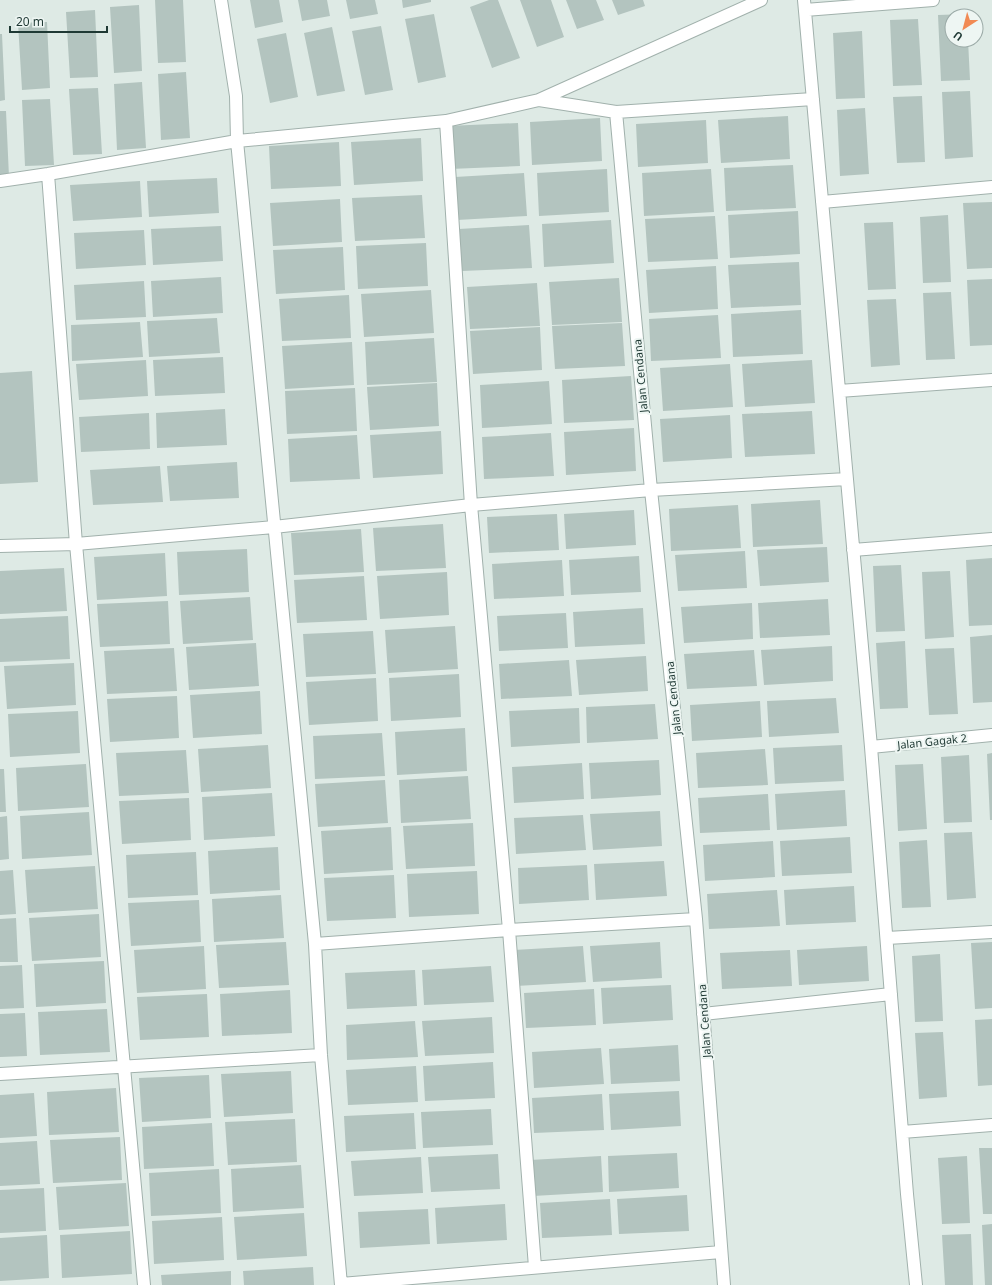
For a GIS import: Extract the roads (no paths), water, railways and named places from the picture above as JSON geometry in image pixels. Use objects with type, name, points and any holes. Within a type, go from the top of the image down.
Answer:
[{"type":"street","points":[[220,0],[236,96],[237,140],[315,944],[321,1056],[341,1285],[721,1252]]},
{"type":"street","points":[[0,181],[48,174],[237,140],[446,121],[539,100],[761,0]]},
{"type":"street","points":[[916,1285],[871,747],[805,5],[933,0]]},
{"type":"street","points":[[539,100],[616,112],[813,99]]},
{"type":"street","name":"Jalan Cendana","points":[[616,112],[651,490],[696,919],[724,1285]]},
{"type":"street","points":[[446,121],[471,505],[509,930],[535,1267]]},
{"type":"street","points":[[48,174],[76,544],[144,1285]]},
{"type":"street","points":[[822,202],[992,188]]},
{"type":"street","points":[[839,391],[992,380]]},
{"type":"street","points":[[0,546],[76,544],[274,527],[471,505],[651,490],[847,479]]},
{"type":"street","points":[[853,550],[992,539]]},
{"type":"street","name":"Jalan Gagak 2","points":[[871,747],[992,734]]},
{"type":"street","points":[[315,944],[509,930],[696,919]]},
{"type":"street","points":[[887,938],[992,932]]},
{"type":"street","points":[[703,1014],[891,994]]},
{"type":"street","points":[[0,1074],[321,1056]]},
{"type":"street","points":[[902,1132],[992,1126]]}]
